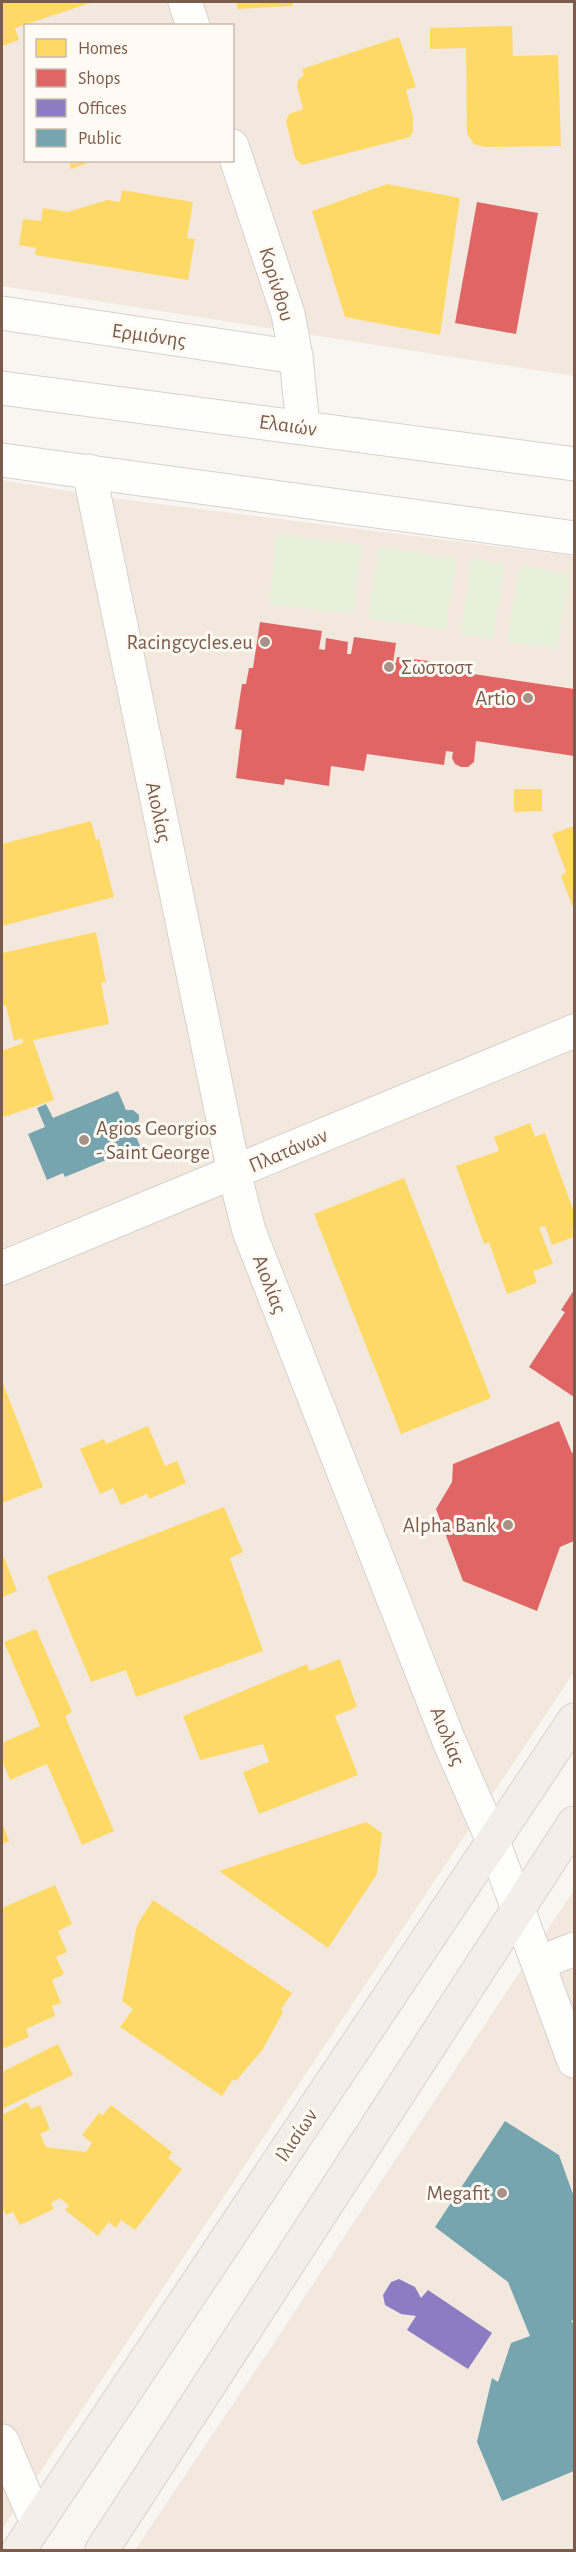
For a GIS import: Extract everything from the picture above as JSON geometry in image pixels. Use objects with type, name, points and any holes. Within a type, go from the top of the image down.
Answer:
[{"type":"main road","name":"Ιλισίων","points":[[19,2550],[574,1720]]},
{"type":"main road","points":[[102,2550],[574,1823]]},
{"type":"street","points":[[185,2],[192,24]]},
{"type":"street","name":"Κορίνθου","points":[[234,152],[288,314],[296,357],[303,427]]},
{"type":"street","name":"Ερμιόνης","points":[[2,313],[296,357]]},
{"type":"street","name":"Ελαιών","points":[[2,388],[574,464]]},
{"type":"street","points":[[2,460],[574,538]]},
{"type":"street","name":"Αιολίας","points":[[88,471],[234,1172],[249,1231],[449,1741],[519,1907],[574,2061]]},
{"type":"street","name":"Πλατάνων","points":[[2,1268],[574,1031]]},
{"type":"street","points":[[540,1963],[574,1949]]},
{"type":"street","points":[[2,2441],[36,2523]]},
{"type":"shaded area","points":[[2,2],[574,2],[574,376],[2,286]]},
{"type":"shaded area","points":[[2,480],[112,498],[574,556],[574,1672],[2,2529]]},
{"type":"shaded area","points":[[574,1890],[574,2550],[135,2550],[270,2349]]},
{"type":"green space","points":[[277,534],[362,545],[353,614],[269,604]]},
{"type":"green space","points":[[379,547],[457,559],[445,629],[368,618]]},
{"type":"green space","points":[[472,559],[505,564],[493,639],[461,634]]},
{"type":"green space","points":[[520,566],[569,574],[557,649],[507,641]]},
{"type":"building: Homes","points":[[2,2],[93,2],[15,28],[19,40],[2,46]]},
{"type":"building: Homes","points":[[237,2],[293,2],[293,6],[237,9]]},
{"type":"building: Homes","points":[[512,26],[513,56],[558,55],[561,146],[485,147],[474,144],[467,134],[466,48],[430,49],[430,28]]},
{"type":"building: Homes","points":[[399,37],[416,87],[406,90],[413,117],[413,131],[410,137],[302,165],[295,158],[286,121],[289,114],[303,109],[297,86],[298,80],[304,75],[302,69]]},
{"type":"building: Homes","points":[[69,162],[90,162],[71,169]]},
{"type":"building: Homes","points":[[387,184],[460,198],[440,335],[345,317],[312,211]]},
{"type":"building: Homes","points":[[122,190],[193,202],[187,238],[195,239],[188,280],[35,255],[36,248],[19,245],[23,219],[41,221],[43,208],[68,212],[107,200],[120,202]]},
{"type":"building: Homes","points":[[514,789],[542,789],[542,811],[514,812]]},
{"type":"building: Homes","points":[[91,821],[96,840],[99,839],[114,897],[2,926],[2,844]]},
{"type":"building: Homes","points":[[574,826],[574,910],[561,876],[566,872],[552,834]]},
{"type":"building: Homes","points":[[96,932],[106,982],[101,983],[109,1024],[33,1040],[54,1100],[4,1117],[2,1051],[23,1043],[22,1038],[14,1041],[6,1005],[2,1006],[2,953]]},
{"type":"building: Homes","points":[[530,1123],[535,1137],[545,1133],[574,1212],[574,1229],[572,1229],[574,1237],[552,1245],[545,1226],[539,1227],[553,1264],[533,1271],[537,1283],[507,1294],[489,1242],[484,1244],[456,1166],[499,1151],[494,1137]]},
{"type":"building: Homes","points":[[404,1178],[491,1398],[401,1434],[314,1214]]},
{"type":"building: Homes","points":[[2,1381],[43,1487],[2,1503]]},
{"type":"building: Homes","points":[[148,1426],[165,1466],[177,1461],[186,1483],[149,1499],[147,1494],[121,1505],[113,1488],[100,1494],[80,1449],[104,1439],[106,1444]]},
{"type":"building: Homes","points":[[224,1507],[243,1552],[230,1558],[263,1651],[136,1697],[126,1670],[91,1682],[47,1576]]},
{"type":"building: Homes","points":[[4,1557],[17,1591],[2,1597],[2,1558]]},
{"type":"building: Homes","points":[[36,1629],[72,1712],[65,1716],[114,1831],[82,1845],[47,1764],[10,1780],[2,1761],[2,1743],[40,1726],[4,1642]]},
{"type":"building: Homes","points":[[340,1659],[357,1707],[335,1716],[358,1775],[259,1814],[243,1772],[269,1762],[263,1744],[200,1760],[183,1716],[307,1664],[309,1671]]},
{"type":"building: Homes","points":[[2,1822],[9,1841],[2,1844]]},
{"type":"building: Homes","points":[[366,1822],[382,1833],[377,1874],[328,1948],[219,1871]]},
{"type":"building: Homes","points":[[55,1885],[72,1924],[58,1931],[67,1952],[56,1957],[64,1974],[52,1980],[61,2003],[52,2006],[55,2016],[26,2029],[29,2037],[2,2049],[2,1908]]},
{"type":"building: Homes","points":[[153,1900],[292,1993],[281,2009],[283,2012],[263,2049],[236,2081],[233,2079],[222,2096],[120,2027],[133,2009],[122,2001],[137,1925]]},
{"type":"building: Homes","points":[[58,2044],[73,2075],[2,2109],[2,2072]]},
{"type":"building: Homes","points":[[27,2102],[31,2109],[40,2105],[50,2129],[40,2134],[46,2147],[86,2152],[92,2143],[82,2135],[99,2113],[103,2115],[111,2105],[172,2152],[168,2158],[182,2169],[135,2230],[121,2220],[116,2228],[109,2222],[98,2236],[65,2210],[69,2206],[60,2198],[51,2203],[54,2209],[20,2225],[13,2212],[6,2215],[2,2206],[2,2115]]},
{"type":"building: Shops","points":[[477,202],[538,213],[516,334],[455,323]]},
{"type":"building: Shops","points":[[260,622],[322,631],[319,649],[325,650],[326,638],[348,642],[347,654],[351,654],[354,637],[396,643],[393,663],[396,663],[397,657],[468,666],[467,673],[574,689],[574,756],[476,741],[474,762],[468,767],[455,764],[452,758],[453,752],[446,751],[444,765],[367,754],[364,771],[331,766],[329,786],[285,779],[284,785],[236,778],[242,730],[235,729],[242,684],[246,684],[249,668],[253,668]]},
{"type":"building: Shops","points":[[574,1290],[574,1397],[529,1367],[565,1312],[561,1310]]},
{"type":"building: Shops","name":"Alpha Bank","points":[[559,1421],[572,1453],[574,1452],[574,1541],[560,1547],[537,1611],[463,1581],[436,1509],[452,1482],[453,1464]]},
{"type":"building: Offices","points":[[399,2279],[415,2287],[421,2298],[428,2290],[492,2333],[468,2369],[407,2330],[416,2316],[401,2314],[385,2305],[383,2295],[391,2282]]},
{"type":"building: Public","name":"Agios Georgios - Saint George","points":[[118,1091],[126,1110],[133,1110],[139,1115],[139,1120],[133,1129],[140,1146],[65,1177],[63,1173],[47,1180],[28,1134],[45,1127],[37,1108],[46,1104],[53,1118]]},
{"type":"building: Public","points":[[505,2121],[559,2155],[574,2197],[574,2320],[571,2321],[574,2324],[574,2471],[502,2501],[477,2442],[492,2378],[498,2382],[511,2343],[530,2336],[508,2282],[435,2227]]},
{"type":"place","name":"Racingcycles.eu","points":[[265,642]]},
{"type":"place","name":"Σωστοστ","points":[[389,667]]},
{"type":"place","name":"Artio","points":[[528,698]]},
{"type":"place","name":"Agios Georgios - Saint George","points":[[84,1140]]},
{"type":"place","name":"Alpha Bank","points":[[508,1525]]},
{"type":"place","name":"Megafit","points":[[502,2193]]}]
